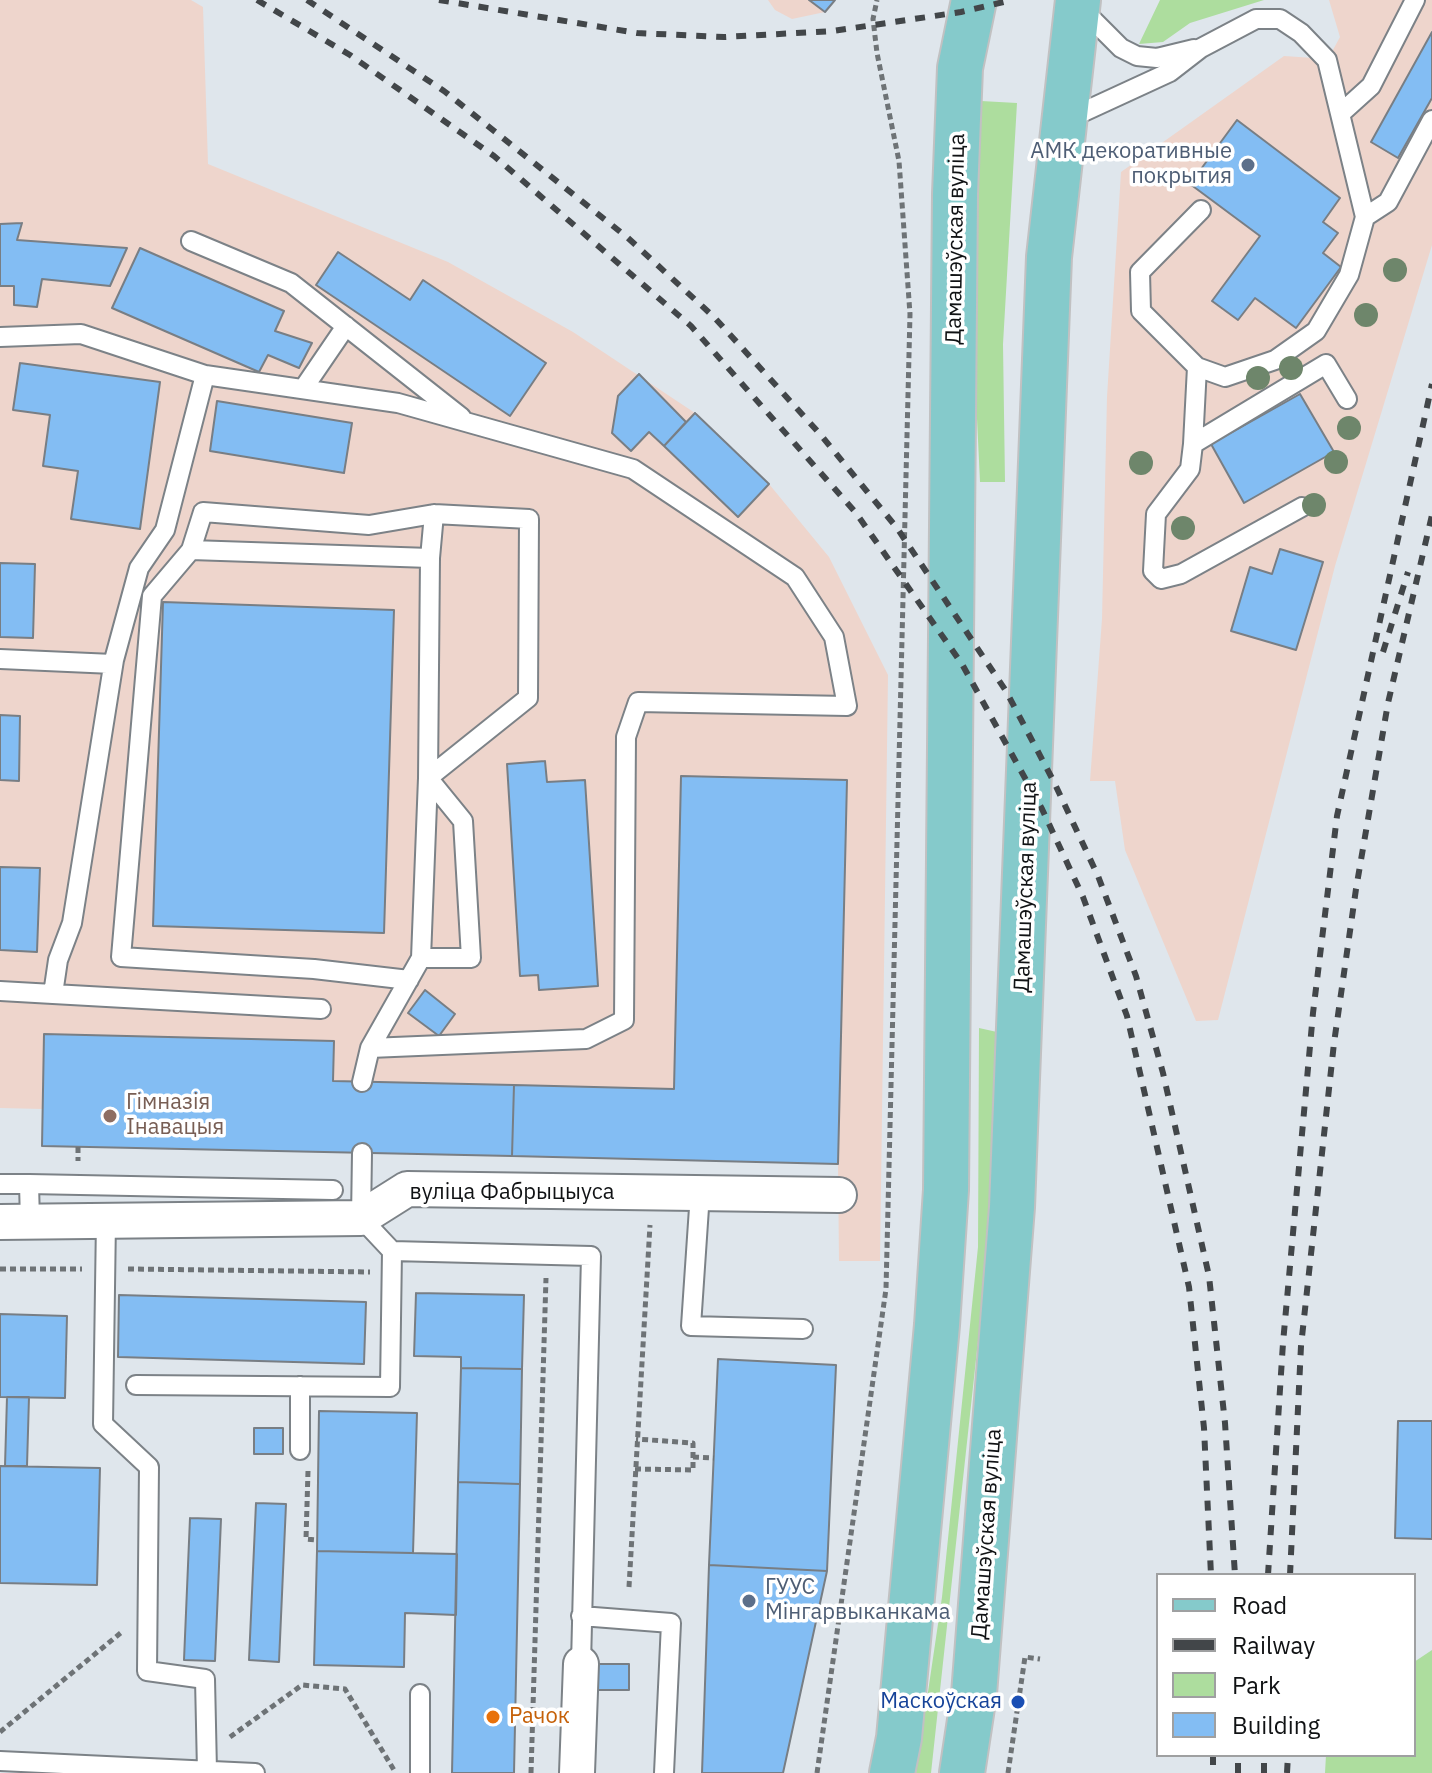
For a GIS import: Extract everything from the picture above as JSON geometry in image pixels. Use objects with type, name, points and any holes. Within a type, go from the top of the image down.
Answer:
[{"type":"main road","name":"Дамашэўская вуліца","points":[[892,1773],[899,1738],[937,1325],[946,1190],[955,194],[960,68],[974,0]]},
{"type":"main road","name":"Дамашэўская вуліца","points":[[963,1772],[974,1694],[1012,1207],[1049,257],[1078,1]]},
{"type":"street","name":"вуліца Фабрыцыуса","points":[[361,1218],[407,1189],[839,1195]]},
{"type":"street","points":[[15,1221],[361,1218]]},
{"type":"street","points":[[577,1773],[581,1664]]},
{"type":"lane","points":[[1340,114],[1371,86],[1415,0]]},
{"type":"lane","points":[[1078,1],[1121,48],[1137,56],[1157,58],[1201,48]]},
{"type":"lane","points":[[1066,120],[1170,72],[1201,48],[1256,19],[1280,19],[1301,33],[1327,60],[1365,217],[1349,275],[1316,331],[1275,360],[1225,377],[1197,367],[1141,311],[1140,272],[1201,210]]},
{"type":"lane","points":[[1365,217],[1388,202],[1432,120]]},
{"type":"lane","points":[[191,241],[291,283],[470,424]]},
{"type":"lane","points":[[303,389],[346,326]]},
{"type":"lane","points":[[0,337],[81,334],[205,375],[398,403],[633,469],[795,577],[834,637],[847,706],[638,702],[626,737],[624,1020],[586,1039],[370,1048]]},
{"type":"lane","points":[[1193,444],[1326,364],[1347,399]]},
{"type":"lane","points":[[1197,367],[1190,469],[1156,514],[1153,571],[1161,579],[1181,574],[1302,507]]},
{"type":"lane","points":[[53,994],[58,960],[72,923],[113,664],[139,568],[165,530],[205,375]]},
{"type":"lane","points":[[409,980],[314,969],[121,957],[152,596],[191,550],[203,512],[369,525],[434,514],[529,519],[528,698],[428,778]]},
{"type":"lane","points":[[362,1082],[370,1048],[421,958],[428,778],[430,558],[434,514]]},
{"type":"lane","points":[[191,550],[430,558]]},
{"type":"lane","points":[[0,659],[113,664]]},
{"type":"lane","points":[[421,958],[471,958],[463,821],[428,778]]},
{"type":"lane","points":[[0,991],[321,1009]]},
{"type":"lane","points":[[136,1385],[390,1387],[392,1251],[361,1218],[362,1153]]},
{"type":"lane","points":[[0,1184],[333,1190]]},
{"type":"lane","points":[[15,1221],[29,1184]]},
{"type":"lane","points":[[700,1193],[691,1326],[803,1329]]},
{"type":"lane","points":[[106,1220],[103,1424],[149,1467],[147,1671],[205,1679],[207,1763]]},
{"type":"lane","points":[[392,1251],[591,1256],[581,1664]]},
{"type":"lane","points":[[300,1386],[300,1450]]},
{"type":"lane","points":[[581,1616],[671,1623],[664,1773]]},
{"type":"lane","points":[[420,1694],[420,1773]]},
{"type":"lane","points":[[0,1761],[207,1763],[255,1773]]},
{"type":"path","points":[[817,1773],[886,1289],[910,314],[899,161],[875,42],[873,19],[877,0]]},
{"type":"path","points":[[0,1269],[392,1272]]},
{"type":"path","points":[[531,1773],[546,1277],[532,1276]]},
{"type":"path","points":[[635,1439],[693,1443],[693,1470],[635,1469]]},
{"type":"path","points":[[693,1457],[714,1458]]},
{"type":"path","points":[[0,1732],[146,1613]]},
{"type":"path","points":[[1008,1773],[1025,1657],[1040,1659]]},
{"type":"path","points":[[207,1763],[302,1685],[345,1689],[396,1773]]},
{"type":"shaded area","points":[[0,0],[191,0],[203,7],[208,164],[448,262],[573,332],[695,413],[769,484],[829,557],[888,675],[880,1261],[839,1261],[838,1164],[42,1146],[43,1109],[0,1108]]},
{"type":"shaded area","points":[[768,0],[835,0],[825,12],[792,19],[775,10]]},
{"type":"shaded area","points":[[1329,0],[1432,0],[1432,245],[1335,566],[1218,1020],[1196,1021],[1125,850],[1115,781],[1090,781],[1102,619],[1107,397],[1121,172],[1284,56],[1328,59],[1340,37]]},
{"type":"green space","points":[[1160,0],[1264,0],[1190,23],[1163,42],[1139,44]]},
{"type":"green space","points":[[981,101],[1017,103],[1003,344],[1005,482],[980,482],[971,292]]},
{"type":"green space","points":[[979,1028],[997,1032],[988,1249],[931,1773],[916,1773],[942,1597],[978,1247]]},
{"type":"green space","points":[[1432,1650],[1432,1773],[1325,1773],[1326,1757],[1416,1757],[1416,1661]]},
{"type":"building","points":[[809,0],[835,0],[825,12]]},
{"type":"building","points":[[1432,32],[1432,98],[1398,158],[1371,142]]},
{"type":"building","points":[[1237,120],[1340,198],[1323,222],[1338,233],[1323,253],[1341,267],[1296,328],[1255,298],[1238,320],[1212,301],[1260,236],[1190,184]]},
{"type":"building","points":[[22,223],[17,240],[127,248],[110,286],[42,279],[37,307],[14,305],[14,286],[0,286],[0,224]]},
{"type":"building","points":[[140,248],[284,311],[275,331],[312,343],[299,368],[268,355],[259,372],[112,308]]},
{"type":"building","points":[[338,252],[410,300],[423,280],[546,363],[510,416],[316,285]]},
{"type":"building","points":[[20,363],[160,382],[140,529],[71,519],[78,471],[43,466],[50,415],[13,410]]},
{"type":"building","points":[[639,374],[686,422],[664,446],[649,432],[631,451],[612,433],[618,396]]},
{"type":"building","points":[[1300,394],[1334,452],[1244,503],[1211,444]]},
{"type":"building","points":[[217,401],[352,423],[344,473],[210,451]]},
{"type":"building","points":[[695,413],[769,484],[738,517],[664,446]]},
{"type":"building","points":[[1280,549],[1323,562],[1296,650],[1231,631],[1250,567],[1272,574]]},
{"type":"building","points":[[0,563],[35,564],[33,638],[0,637]]},
{"type":"building","points":[[163,602],[394,610],[384,933],[153,926]]},
{"type":"building","points":[[0,715],[20,716],[19,781],[0,780]]},
{"type":"building","points":[[545,761],[547,782],[585,780],[598,986],[539,990],[538,975],[520,976],[507,764]]},
{"type":"building","points":[[681,776],[847,780],[838,1164],[512,1156],[514,1085],[674,1089]]},
{"type":"building","points":[[0,867],[40,868],[37,952],[0,950]]},
{"type":"building","points":[[425,990],[455,1014],[439,1036],[408,1013]]},
{"type":"building","points":[[44,1034],[334,1041],[333,1081],[514,1085],[512,1156],[42,1146]]},
{"type":"building","points":[[416,1293],[524,1295],[522,1369],[461,1368],[461,1357],[414,1356]]},
{"type":"building","points":[[119,1295],[366,1302],[364,1364],[118,1357]]},
{"type":"building","points":[[0,1314],[67,1316],[65,1398],[0,1397]]},
{"type":"building","points":[[718,1359],[836,1365],[827,1571],[709,1565]]},
{"type":"building","points":[[461,1368],[522,1369],[520,1484],[458,1482]]},
{"type":"building","points":[[7,1397],[29,1397],[27,1466],[5,1466]]},
{"type":"building","points":[[319,1411],[417,1413],[413,1553],[317,1551]]},
{"type":"building","points":[[1398,1421],[1432,1421],[1432,1539],[1395,1538]]},
{"type":"building","points":[[254,1428],[283,1428],[283,1454],[254,1454]]},
{"type":"building","points":[[0,1466],[100,1468],[97,1585],[0,1583]]},
{"type":"building","points":[[458,1482],[520,1484],[514,1773],[452,1773]]},
{"type":"building","points":[[256,1503],[286,1504],[279,1662],[249,1660]]},
{"type":"building","points":[[190,1518],[221,1519],[215,1661],[184,1660]]},
{"type":"building","points":[[317,1551],[457,1554],[456,1615],[405,1613],[404,1667],[314,1665]]},
{"type":"building","points":[[709,1565],[827,1571],[783,1773],[702,1773]]},
{"type":"building","points":[[598,1664],[629,1664],[629,1690],[598,1690]]},
{"type":"railway","points":[[257,0],[350,55],[494,156],[691,326],[856,513],[962,664],[1042,809],[1083,897],[1127,1016],[1189,1287],[1204,1428],[1211,1573]]},
{"type":"railway","points":[[307,0],[444,91],[628,238],[714,317],[820,434],[897,528],[1006,691],[1054,782],[1098,876],[1136,976],[1163,1073],[1209,1276],[1225,1423],[1235,1573]]},
{"type":"railway","points":[[439,0],[637,33],[724,37],[833,31],[961,12],[1012,0]]},
{"type":"railway","points":[[1268,1573],[1283,1343],[1313,1013],[1337,816],[1432,384]]},
{"type":"railway","points":[[1290,1573],[1301,1346],[1334,1043],[1356,889],[1388,703],[1432,515]]},
{"type":"railway","points":[[1383,652],[1408,572]]},
{"type":"railway","points":[[1213,1757],[1213,1773]]},
{"type":"railway","points":[[1238,1757],[1238,1773]]},
{"type":"railway","points":[[1264,1757],[1264,1773]]},
{"type":"railway","points":[[1287,1773],[1288,1757]]},
{"type":"place","name":"АМК декоративные покрытия","points":[[1248,165]]},
{"type":"place","name":"Гімназія Інавацыя","points":[[110,1116]]},
{"type":"place","name":"ГУУС Мінгарвыканкама","points":[[749,1601]]},
{"type":"place","name":"Маскоўская","points":[[1018,1702]]},
{"type":"place","name":"Рачок","points":[[493,1717]]}]
